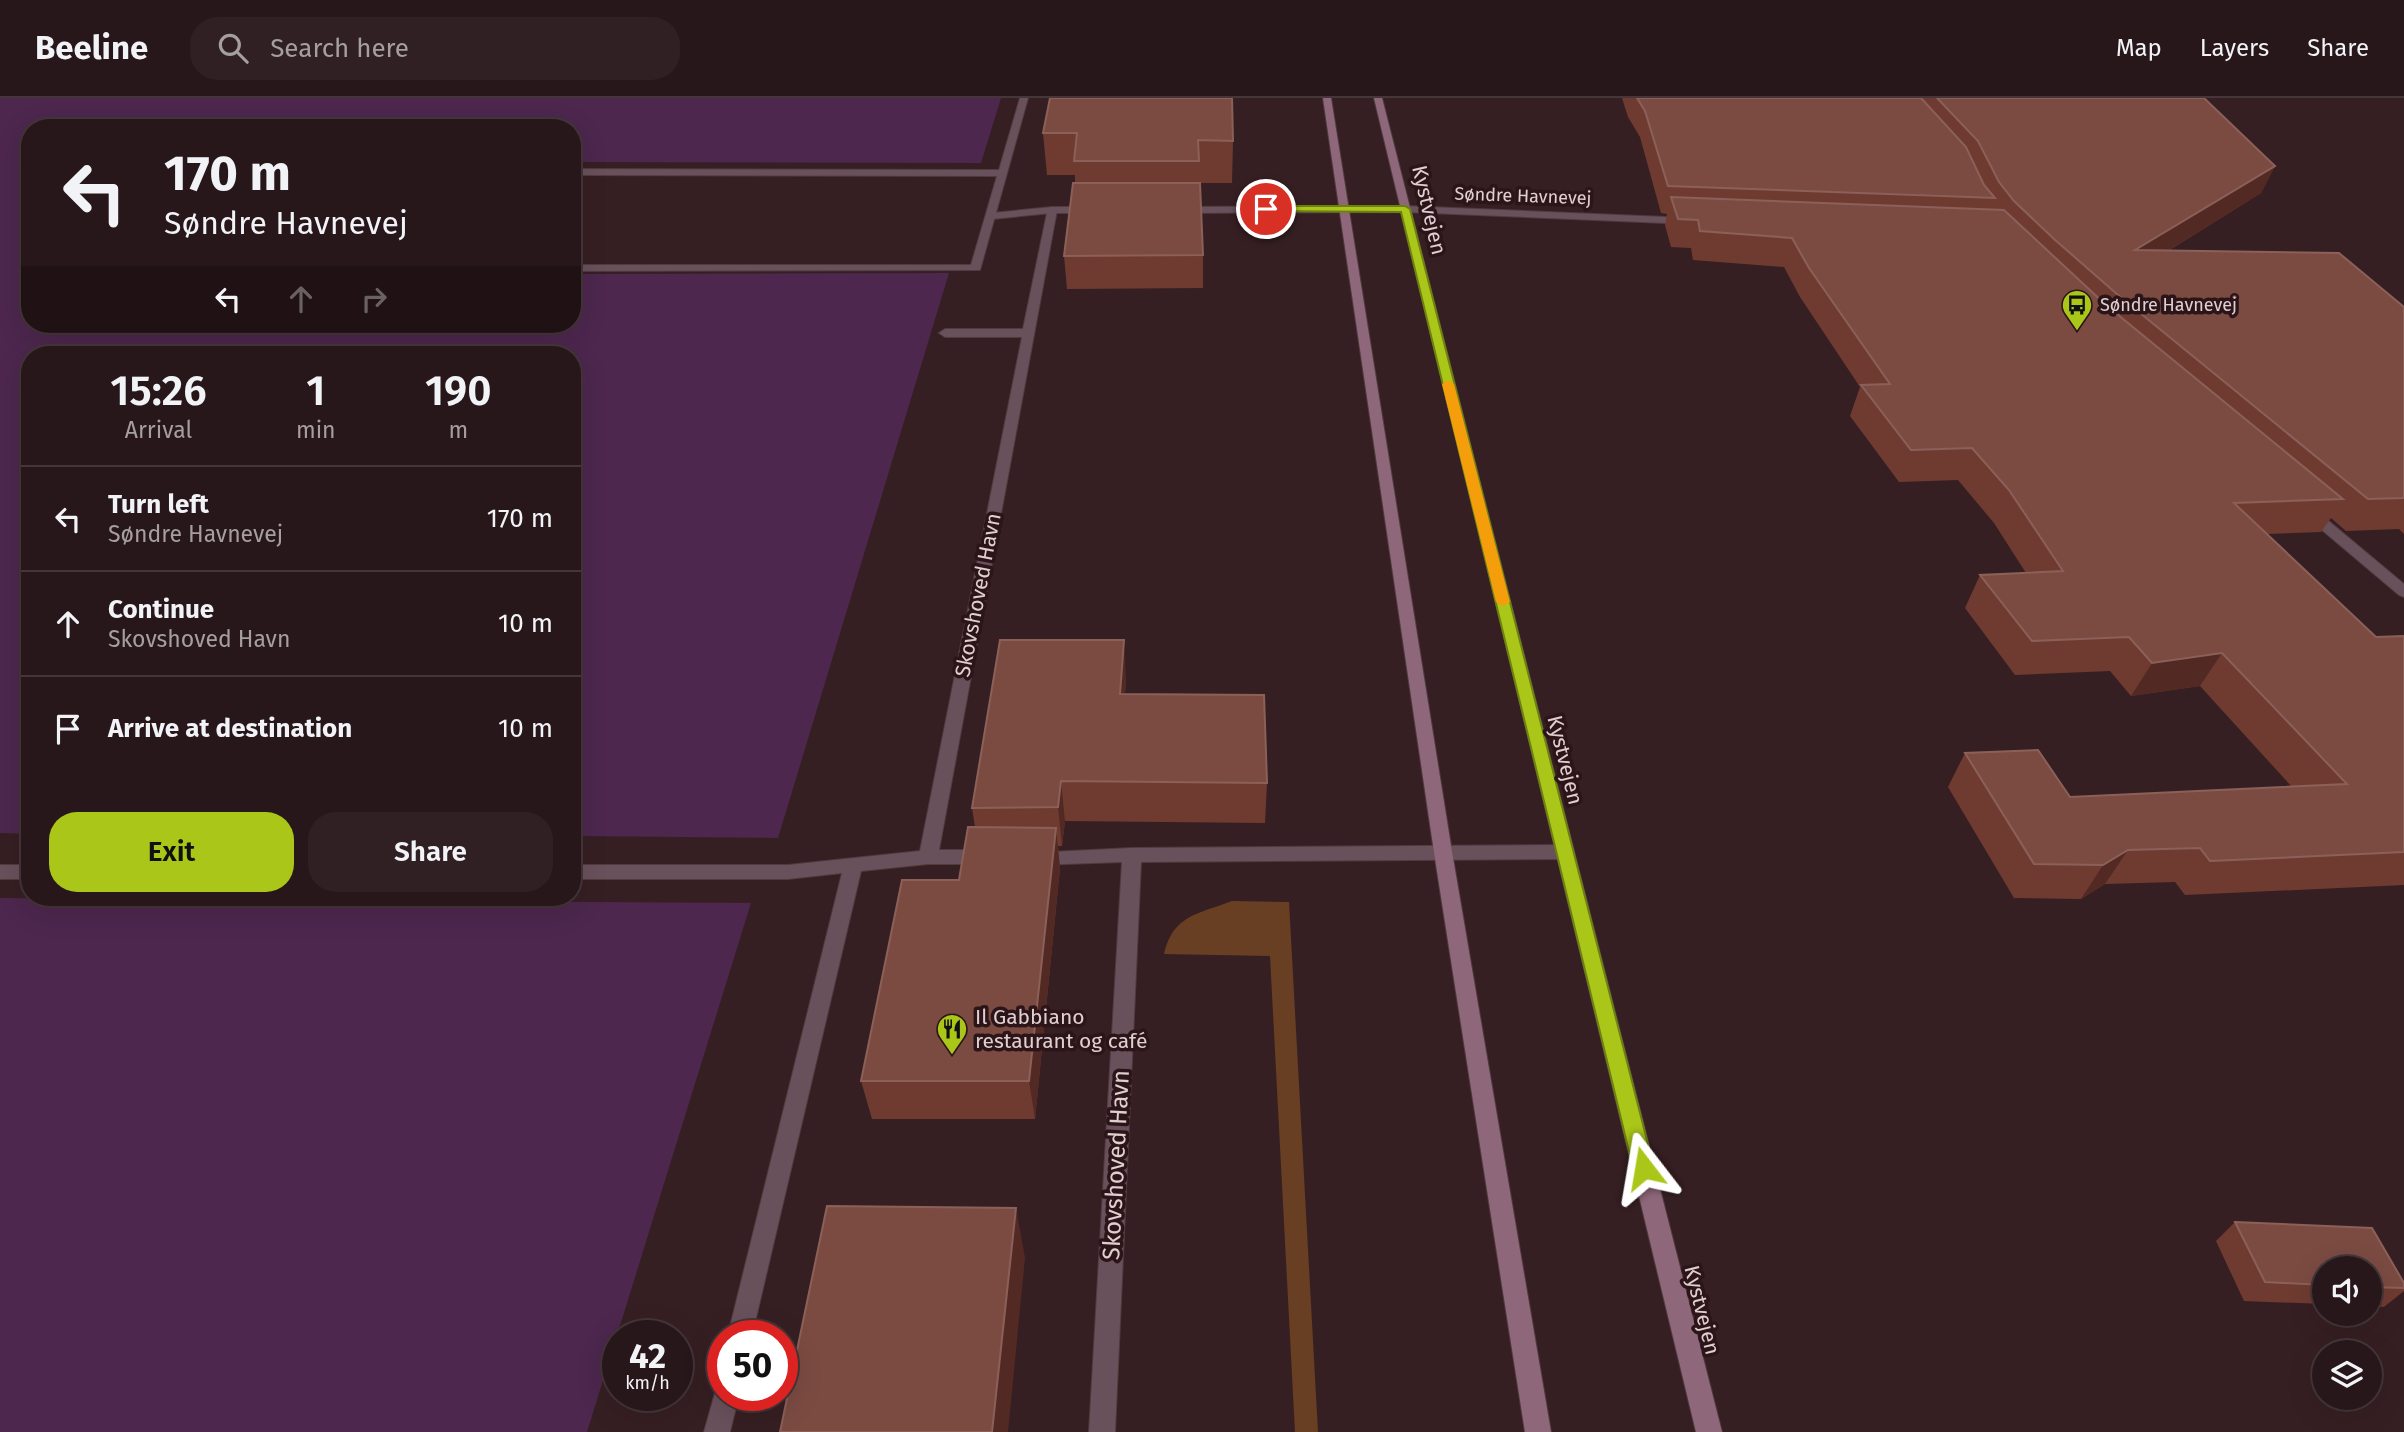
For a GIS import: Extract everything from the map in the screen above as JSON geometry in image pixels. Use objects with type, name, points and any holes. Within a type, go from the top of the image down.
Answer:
[{"type":"main road","points":[[1327,98],[1443,852],[1538,1432]]},
{"type":"main road","name":"Kystvejen","points":[[1378,98],[1709,1432]]},
{"type":"street","points":[[581,268],[976,268],[1024,98]]},
{"type":"street","points":[[581,173],[1001,173]]},
{"type":"street","points":[[1172,210],[1342,209]]},
{"type":"street","name":"Søndre Havnevej","points":[[1342,209],[1706,221]]},
{"type":"street","points":[[992,216],[1052,210],[1105,210]]},
{"type":"street","name":"Skovshoved Havn","points":[[928,857],[1052,210]]},
{"type":"street","points":[[945,333],[1028,333]]},
{"type":"street","points":[[2301,505],[2404,592]]},
{"type":"street","points":[[581,872],[788,872],[928,857],[1565,852]]},
{"type":"street","name":"Skovshoved Havn","points":[[1102,1432],[1132,855]]},
{"type":"street","points":[[744,1320],[853,867]]},
{"type":"street","points":[[0,872],[21,872]]},
{"type":"street","points":[[717,1432],[722,1411]]},
{"type":"shaded area","points":[[0,98],[1001,98],[981,163],[581,162],[581,119],[21,119],[21,333],[581,333],[581,274],[949,273],[778,838],[581,836],[581,346],[21,346],[21,834],[0,833]]},
{"type":"shaded area","points":[[0,898],[21,898],[21,906],[581,906],[581,902],[751,903],[622,1320],[602,1320],[602,1384],[587,1432],[0,1432]]},
{"type":"shaded area","points":[[1232,901],[1289,902],[1318,1432],[1295,1432],[1270,956],[1164,954],[1168,941],[1181,924],[1198,913]]},
{"type":"building","points":[[1050,98],[1232,98],[1233,141],[1198,140],[1199,161],[1074,161],[1077,133],[1043,133]]},
{"type":"building","points":[[1637,98],[1921,98],[1966,147],[1984,185],[1995,198],[1668,186],[1645,111]]},
{"type":"building","points":[[1937,98],[2204,98],[2275,166],[2135,250],[2339,253],[2404,307],[2404,498],[2368,499],[2118,295],[2014,201],[1999,182],[1978,141]]},
{"type":"building","points":[[1073,183],[1200,183],[1203,255],[1064,256]]},
{"type":"building","points":[[1671,197],[2004,210],[2106,305],[2343,499],[2234,503],[2376,637],[2404,636],[2404,852],[2210,861],[2200,848],[2128,850],[2103,865],[2034,864],[1965,753],[2038,750],[2070,797],[2347,784],[2222,653],[2152,663],[2129,637],[2032,641],[1980,575],[2063,571],[2009,490],[1972,448],[1911,450],[1861,385],[1890,384],[1809,268],[1792,238],[1700,231],[1698,220],[1678,219]]},
{"type":"building","points":[[1000,640],[1124,640],[1120,694],[1264,695],[1267,783],[1061,781],[1058,807],[972,808]]},
{"type":"building","points":[[968,827],[1056,828],[1029,1081],[861,1081],[902,880],[959,880]]},
{"type":"building","points":[[827,1206],[1016,1208],[992,1432],[780,1432],[784,1411],[798,1411],[798,1345]]},
{"type":"building","points":[[2235,1222],[2372,1228],[2404,1283],[2404,1288],[2382,1287],[2382,1256],[2312,1256],[2312,1284],[2265,1282]]},
{"type":"slow traffic","points":[[1448,384],[1503,602]]},
{"type":"place","name":"Søndre Havnevej","points":[[2077,332]]},
{"type":"place","name":"Il Gabbiano restaurant og café","points":[[952,1056]]},
{"type":"route","points":[[1266,209],[1405,209],[1644,1168]]}]
